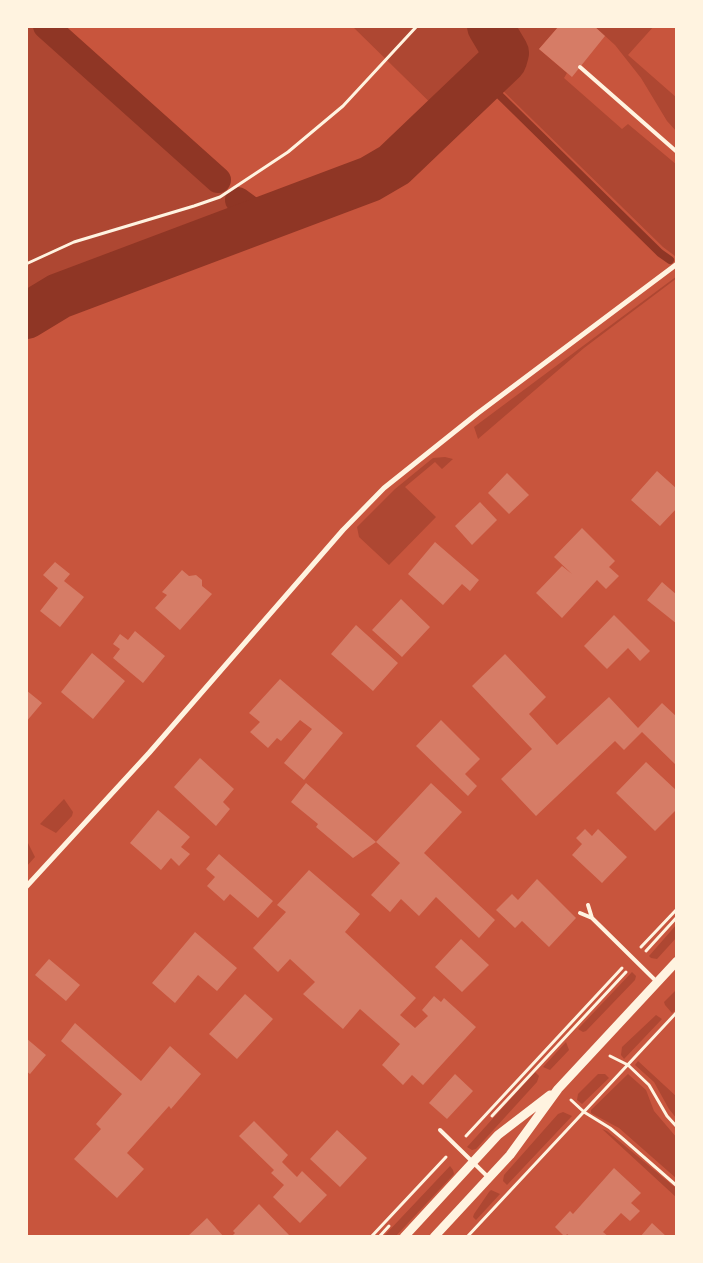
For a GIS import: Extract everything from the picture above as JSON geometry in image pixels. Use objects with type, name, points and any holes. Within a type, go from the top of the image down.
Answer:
[{"type":"street","points":[[26,887],[149,753],[342,530],[384,488],[478,413],[677,264]]},
{"type":"street","points":[[434,1237],[510,1155],[558,1089],[677,961]]},
{"type":"street","points":[[404,1237],[498,1134],[558,1089]]},
{"type":"lane","points":[[580,67],[677,152]]},
{"type":"lane","points":[[588,904],[592,918]]},
{"type":"lane","points":[[580,914],[592,918],[657,982]]},
{"type":"lane","points":[[440,1130],[489,1178]]},
{"type":"path","points":[[26,264],[74,242],[220,197],[288,152],[343,106],[417,26]]},
{"type":"path","points":[[561,1034],[677,909]]},
{"type":"path","points":[[460,1149],[677,917]]},
{"type":"path","points":[[467,1237],[677,1012]]},
{"type":"path","points":[[595,1049],[628,1065],[649,1084],[667,1116],[677,1127]]},
{"type":"path","points":[[558,1089],[584,1112],[616,1133],[677,1186]]},
{"type":"path","points":[[379,1237],[392,1222]]},
{"type":"shaded area","points":[[26,26],[46,26],[238,200],[258,214],[47,292],[26,305]]},
{"type":"shaded area","points":[[352,26],[559,26],[539,49],[567,73],[564,78],[622,129],[628,124],[677,165],[677,255],[675,256],[663,247],[494,82],[451,123]]},
{"type":"shaded area","points":[[594,26],[654,26],[628,55],[677,98],[677,132],[667,121],[641,78],[615,45]]},
{"type":"shaded area","points":[[677,276],[677,278],[584,348],[478,439],[474,427]]},
{"type":"shaded area","points":[[445,457],[453,459],[442,469],[435,462],[405,487],[436,517],[389,565],[359,537],[357,527],[395,489],[433,458]]},
{"type":"shaded area","points":[[64,799],[73,812],[72,816],[56,833],[40,824]]},
{"type":"shaded area","points":[[26,839],[35,857],[26,867]]},
{"type":"shaded area","points":[[677,924],[677,937],[657,959],[651,958],[649,956]]},
{"type":"shaded area","points":[[632,972],[636,976],[635,980],[586,1031],[583,1032],[578,1029]]},
{"type":"shaded area","points":[[677,989],[677,1008],[672,1013],[664,1002]]},
{"type":"shaded area","points":[[656,1015],[662,1019],[624,1059],[621,1055],[622,1047]]},
{"type":"shaded area","points":[[566,1042],[569,1050],[550,1070],[543,1067]]},
{"type":"shaded area","points":[[638,1061],[677,1097],[677,1119],[669,1109],[654,1082],[635,1065]]},
{"type":"shaded area","points":[[535,1072],[539,1076],[537,1082],[476,1149],[472,1150],[467,1147]]},
{"type":"shaded area","points":[[598,1074],[605,1074],[609,1078],[582,1104],[577,1100],[578,1094]]},
{"type":"shaded area","points":[[628,1074],[646,1090],[654,1111],[677,1138],[677,1179],[619,1128],[591,1113],[591,1110]]},
{"type":"shaded area","points":[[563,1112],[572,1116],[507,1185],[503,1181],[504,1175],[558,1114]]},
{"type":"shaded area","points":[[602,1129],[607,1131],[677,1189],[677,1198]]},
{"type":"shaded area","points":[[450,1166],[454,1174],[395,1237],[383,1237]]},
{"type":"shaded area","points":[[491,1190],[500,1194],[476,1220],[473,1217],[474,1214]]},
{"type":"building","points":[[559,26],[594,26],[605,36],[572,77],[539,49]]},
{"type":"building","points":[[657,471],[677,489],[677,508],[660,526],[631,500]]},
{"type":"building","points":[[507,473],[529,495],[509,514],[488,493]]},
{"type":"building","points":[[480,502],[497,520],[472,545],[455,526]]},
{"type":"building","points":[[582,528],[615,561],[609,567],[619,576],[606,589],[597,580],[562,618],[536,593],[562,566],[572,574],[554,557]]},
{"type":"building","points":[[435,542],[479,580],[470,591],[462,584],[443,605],[408,574]]},
{"type":"building","points":[[55,562],[70,574],[64,581],[84,597],[60,627],[40,611],[58,588],[43,575]]},
{"type":"building","points":[[182,570],[189,576],[196,575],[202,580],[202,586],[212,594],[180,630],[155,608],[167,595],[162,592]]},
{"type":"building","points":[[662,582],[677,595],[677,624],[647,600]]},
{"type":"building","points":[[401,599],[430,627],[402,657],[372,630]]},
{"type":"building","points":[[614,615],[650,651],[640,661],[628,648],[607,669],[584,646]]},
{"type":"building","points":[[356,625],[398,663],[373,691],[331,654]]},
{"type":"building","points":[[135,631],[165,656],[143,683],[113,658],[120,649],[113,644],[120,634],[128,640]]},
{"type":"building","points":[[92,653],[125,681],[93,719],[61,692]]},
{"type":"building","points":[[505,654],[546,697],[529,714],[557,745],[609,697],[638,728],[662,703],[677,717],[677,766],[642,732],[624,750],[615,741],[536,816],[501,779],[532,749],[472,686]]},
{"type":"building","points":[[280,679],[343,733],[304,780],[284,763],[312,729],[300,720],[281,741],[277,738],[268,748],[250,732],[260,722],[249,713]]},
{"type":"building","points":[[26,690],[42,703],[26,722]]},
{"type":"building","points":[[441,720],[480,759],[465,774],[477,786],[468,796],[416,746]]},
{"type":"building","points":[[200,758],[234,789],[223,802],[230,809],[216,826],[174,787]]},
{"type":"building","points":[[646,762],[677,791],[677,809],[655,831],[616,793]]},
{"type":"building","points":[[306,783],[376,842],[353,858],[316,827],[318,824],[291,802]]},
{"type":"building","points":[[431,783],[462,812],[424,853],[495,920],[479,938],[436,897],[419,916],[401,899],[390,912],[371,895],[400,863],[376,842]]},
{"type":"building","points":[[158,810],[190,837],[181,847],[190,854],[179,866],[171,858],[161,870],[130,843]]},
{"type":"building","points":[[585,829],[592,836],[598,829],[627,857],[602,883],[572,855],[582,844],[576,838]]},
{"type":"building","points":[[219,854],[273,901],[258,918],[230,894],[224,901],[207,886],[215,877],[206,869]]},
{"type":"building","points":[[309,870],[360,914],[345,932],[416,998],[400,1015],[415,1028],[428,1016],[422,1010],[434,996],[441,1002],[444,998],[476,1027],[423,1085],[412,1075],[403,1085],[382,1065],[400,1044],[360,1009],[343,1029],[303,994],[315,982],[290,959],[278,972],[253,948],[286,912],[277,905]]},
{"type":"building","points":[[537,879],[576,918],[549,947],[522,921],[515,928],[496,910],[512,894],[518,900]]},
{"type":"building","points":[[195,932],[237,968],[217,991],[198,975],[175,1003],[152,983]]},
{"type":"building","points":[[461,939],[489,965],[462,992],[435,967]]},
{"type":"building","points":[[49,959],[80,985],[66,1001],[35,975]]},
{"type":"building","points":[[245,994],[273,1019],[237,1059],[209,1034]]},
{"type":"building","points":[[75,1023],[141,1081],[170,1046],[201,1074],[171,1109],[169,1106],[127,1153],[144,1169],[117,1198],[74,1159],[101,1129],[96,1124],[122,1094],[61,1041]]},
{"type":"building","points":[[26,1038],[46,1055],[30,1074],[26,1071]]},
{"type":"building","points":[[455,1074],[473,1091],[447,1119],[429,1103]]},
{"type":"building","points":[[254,1121],[288,1155],[282,1162],[297,1177],[302,1171],[327,1195],[300,1223],[273,1197],[284,1185],[271,1173],[274,1170],[239,1136]]},
{"type":"building","points":[[337,1130],[367,1158],[340,1187],[310,1159]]},
{"type":"building","points":[[614,1168],[641,1193],[631,1203],[640,1211],[630,1221],[621,1213],[603,1232],[609,1237],[571,1237],[567,1234],[565,1237],[555,1227],[570,1211],[573,1214]]},
{"type":"building","points":[[259,1204],[289,1235],[287,1237],[231,1237],[235,1233],[233,1231]]},
{"type":"building","points":[[207,1218],[224,1237],[187,1237]]},
{"type":"building","points":[[652,1223],[667,1237],[640,1237]]},
{"type":"waterway","points":[[46,26],[218,180]]},
{"type":"waterway","points":[[26,316],[59,296],[370,179],[394,165],[504,60],[506,53],[490,26]]},
{"type":"waterway","points":[[484,80],[660,253],[670,260]]},
{"type":"waterway","points":[[238,200],[264,219]]}]
